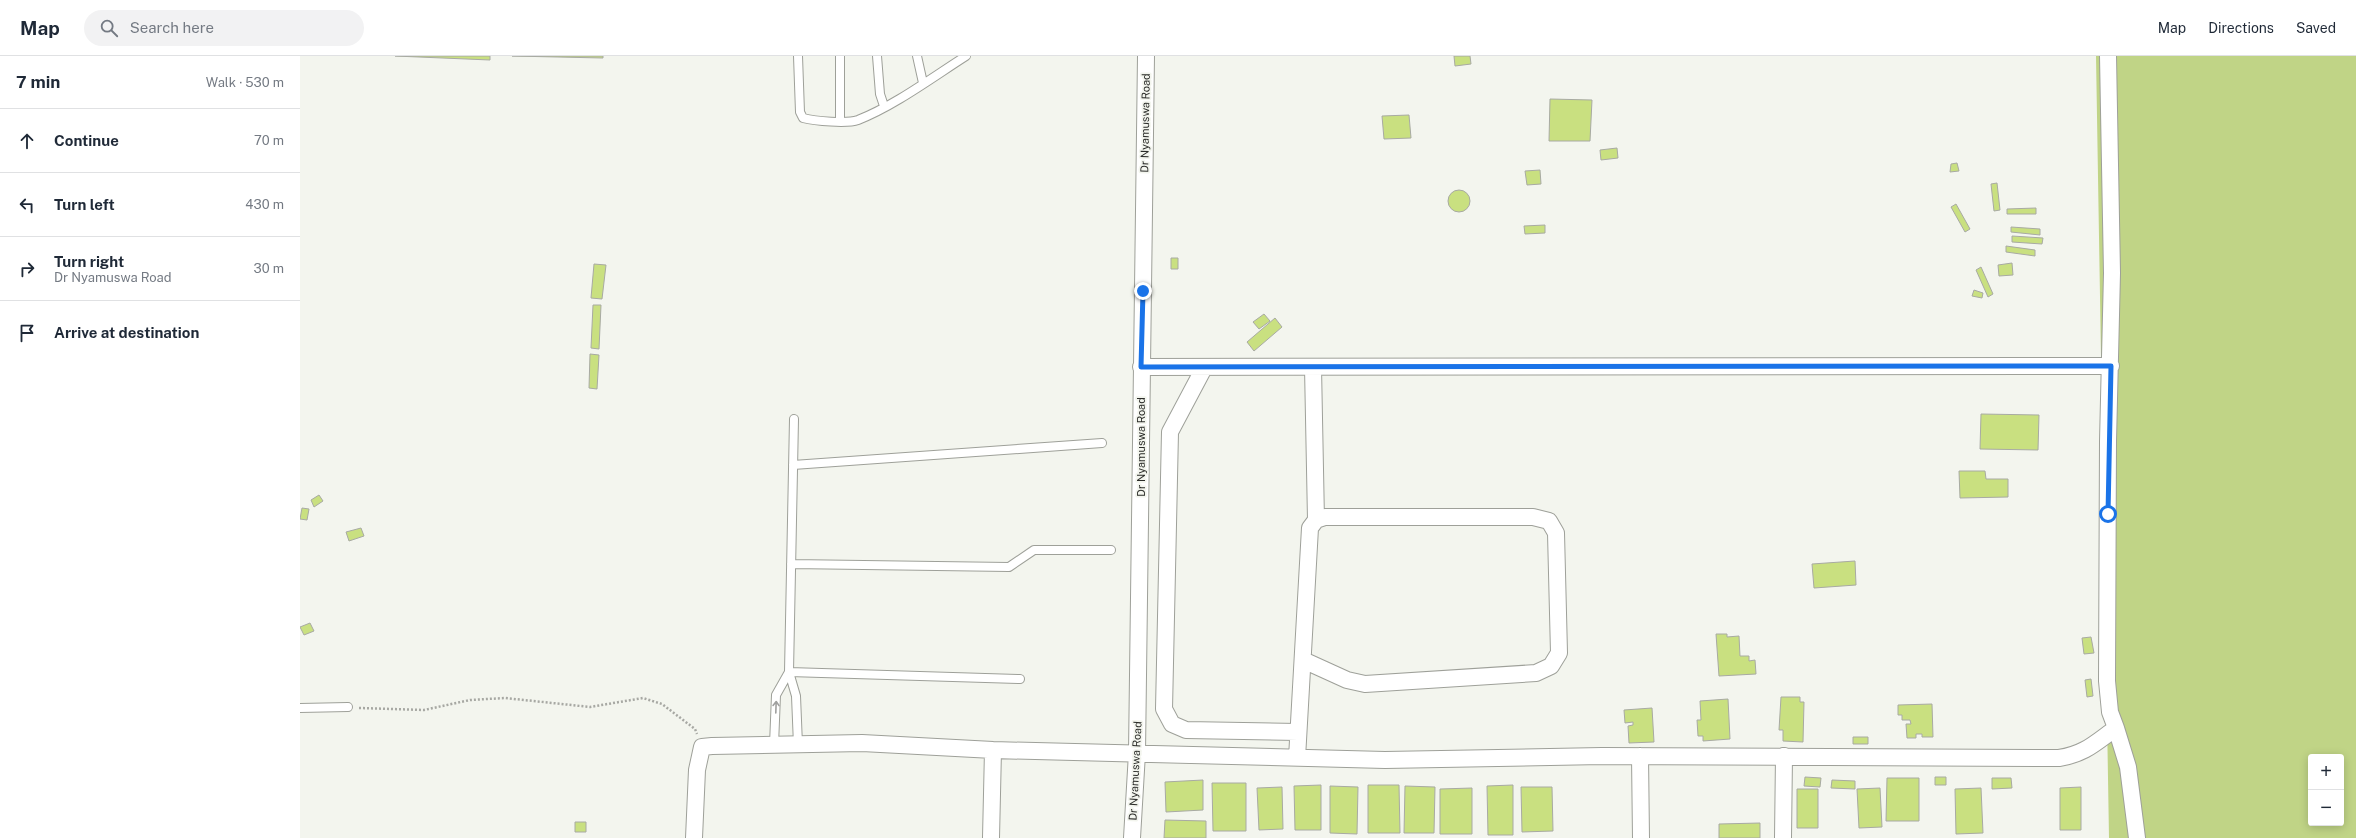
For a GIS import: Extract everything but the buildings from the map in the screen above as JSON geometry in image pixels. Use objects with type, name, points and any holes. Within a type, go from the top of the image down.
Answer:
[{"type":"street","name":"Dr Nyamuswa Road","points":[[1132,838],[1137,753],[1146,56]]},
{"type":"street","points":[[2108,56],[2112,273],[2111,366],[2108,441],[2107,681],[2110,712],[2128,767],[2137,838]]},
{"type":"street","points":[[1141,367],[2111,366]]},
{"type":"street","points":[[1313,367],[1316,520]]},
{"type":"street","points":[[1204,368],[1170,432],[1164,709],[1172,724],[1186,730],[1298,732]]},
{"type":"street","points":[[1297,758],[1310,528],[1316,520],[1325,517],[1533,517],[1549,521],[1556,533],[1559,652],[1551,666],[1536,673],[1365,684],[1347,680],[1303,660]]},
{"type":"street","points":[[694,838],[696,770],[702,747],[862,743],[993,750],[1385,760],[1640,756],[2059,758],[2077,755],[2089,749],[2116,728]]},
{"type":"street","points":[[991,838],[993,750]]},
{"type":"street","points":[[1640,756],[1640,838]]},
{"type":"street","points":[[1783,838],[1784,756]]},
{"type":"lane","points":[[798,56],[800,112],[803,118],[840,120],[857,120],[923,83],[957,58],[966,56]]},
{"type":"lane","points":[[840,56],[840,120]]},
{"type":"lane","points":[[877,56],[880,94],[884,106]]},
{"type":"lane","points":[[917,56],[923,83]]},
{"type":"lane","points":[[794,419],[789,672],[796,696],[798,745]]},
{"type":"lane","points":[[793,465],[1102,443]]},
{"type":"lane","points":[[791,564],[1009,567],[1034,550],[1111,550]]},
{"type":"lane","points":[[789,672],[1020,679]]},
{"type":"lane","points":[[774,745],[776,695],[789,672]]},
{"type":"lane","points":[[300,708],[348,707]]},
{"type":"path","points":[[348,707],[424,710],[470,700],[505,698],[590,707],[643,698],[662,704],[695,729],[702,747]]},
{"type":"green space","points":[[2096,56],[2356,56],[2356,838],[2109,838]]},
{"type":"route","points":[[1143,291],[1141,367],[2111,366],[2108,441],[2108,514]]}]
